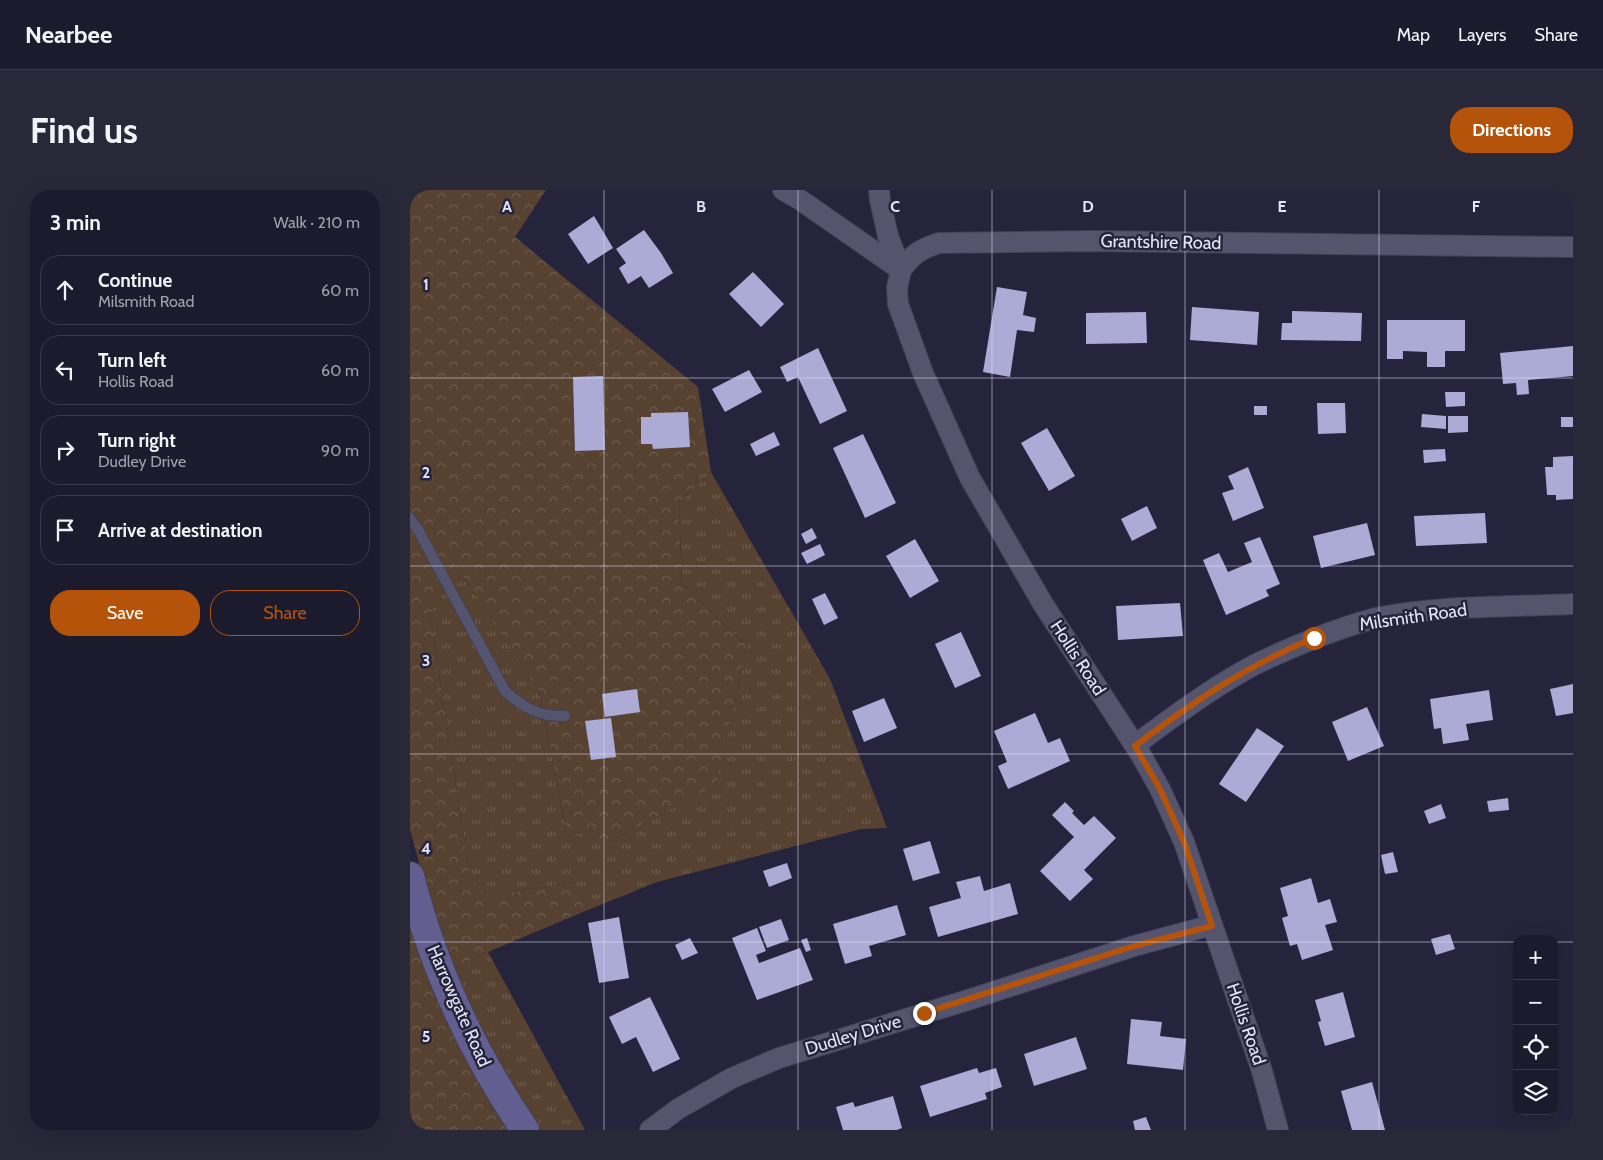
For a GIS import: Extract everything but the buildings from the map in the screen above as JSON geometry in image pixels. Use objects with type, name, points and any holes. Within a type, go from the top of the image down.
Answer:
[{"type":"main road","name":"Harrowgate Road","points":[[410,876],[418,907],[443,980],[476,1050],[525,1130]]},
{"type":"street","points":[[783,190],[799,199],[901,270]]},
{"type":"street","points":[[879,190],[888,236],[901,270]]},
{"type":"street","name":"Grantshire Road","points":[[901,270],[910,258],[923,248],[939,243],[1093,241],[1573,247]]},
{"type":"street","name":"Hollis Road","points":[[901,270],[896,288],[898,304],[923,373],[970,478],[1043,604],[1135,746],[1160,789],[1184,842],[1262,1072],[1278,1130]]},
{"type":"street","name":"Milsmith Road","points":[[1135,746],[1188,706],[1244,670],[1287,649],[1342,628],[1375,619],[1419,612],[1573,604]]},
{"type":"street","name":"Dudley Drive","points":[[650,1130],[678,1109],[732,1078],[779,1058],[968,1000],[1134,946],[1212,926]]},
{"type":"lane","points":[[410,518],[505,691],[520,704],[538,713],[565,716]]},
{"type":"green space","points":[[410,190],[546,190],[515,237],[698,387],[711,472],[679,503],[682,584],[747,646],[716,785],[611,841],[567,835],[539,691],[455,564],[430,614],[470,877],[490,896],[573,882],[588,910],[488,952],[454,969],[436,924],[410,830]]},
{"type":"green space","points":[[711,472],[830,679],[887,828],[861,829],[657,882],[588,910],[573,882],[490,896],[470,877],[430,614],[455,563],[539,691],[567,835],[611,841],[716,784],[747,646],[682,584],[679,503]]},
{"type":"green space","points":[[410,876],[525,1130],[410,1130]]},
{"type":"green space","points":[[488,952],[585,1130],[541,1130],[484,1041],[454,969]]},
{"type":"route","points":[[924,1013],[1134,946],[1212,926],[1184,842],[1150,769],[1135,746],[1188,706],[1244,670],[1314,638]]}]
